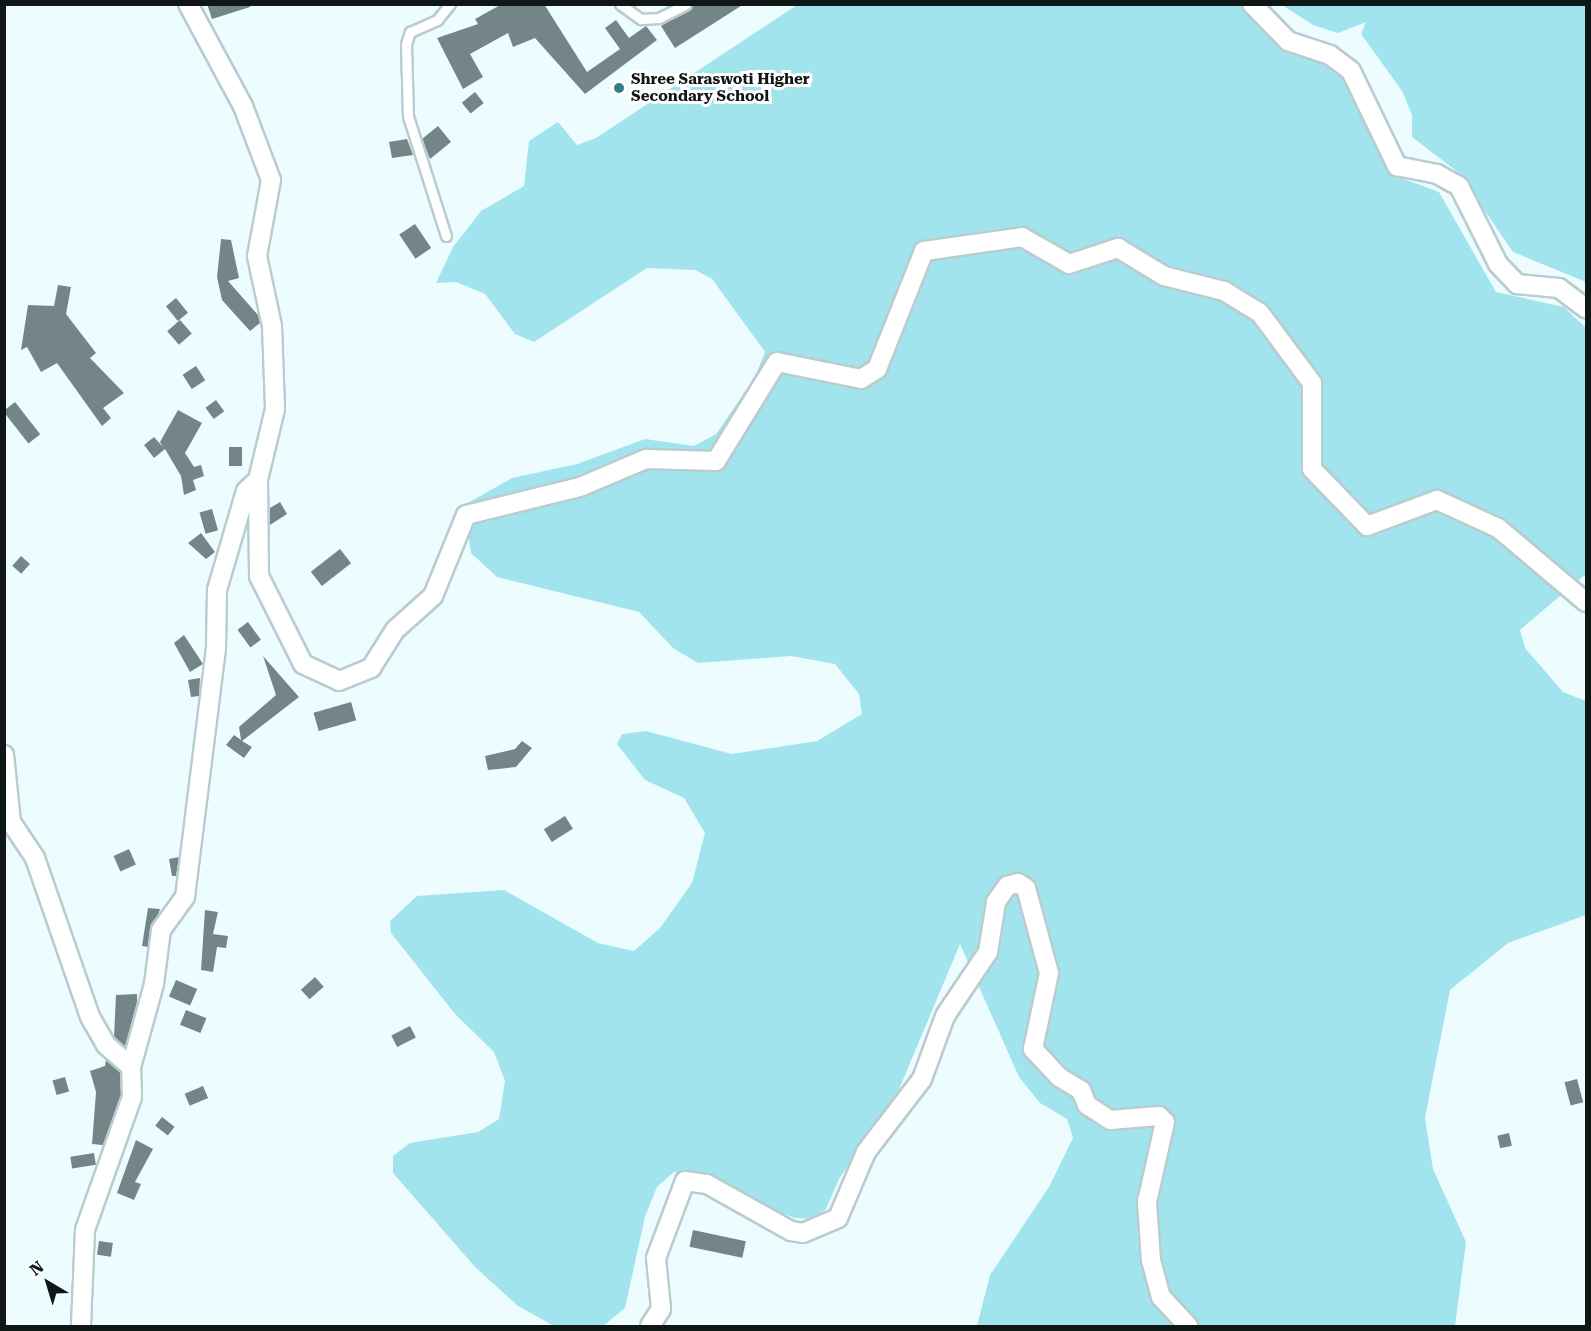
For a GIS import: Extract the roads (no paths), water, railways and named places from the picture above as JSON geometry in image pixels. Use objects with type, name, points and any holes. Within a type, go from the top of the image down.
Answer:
[{"type":"street","points":[[188,4],[243,106],[271,180],[257,256],[272,326],[275,409],[258,480],[259,576],[303,664],[339,681],[354,678],[371,668],[395,630],[433,596],[466,515],[580,487],[646,459],[716,461],[777,362],[861,379],[877,369],[924,251],[1022,237],[1069,264],[1118,248],[1164,276],[1224,291],[1260,313],[1312,382],[1312,469],[1367,526],[1437,500],[1498,528],[1587,602]]},
{"type":"street","points":[[1252,4],[1288,40],[1330,55],[1352,71],[1397,166],[1437,174],[1459,186],[1498,264],[1517,284],[1559,288],[1587,308]]},
{"type":"street","points":[[81,1326],[86,1230],[132,1097],[131,1066],[154,984],[161,930],[185,897],[216,648],[217,590],[246,491],[258,480]]},
{"type":"street","points":[[4,755],[11,822],[35,858],[90,1017],[106,1045],[131,1066]]},
{"type":"street","points":[[650,1326],[662,1309],[656,1258],[685,1181],[707,1184],[790,1231],[803,1233],[837,1218],[866,1152],[921,1079],[945,1016],[988,952],[996,902],[1007,886],[1018,883],[1026,888],[1049,973],[1034,1048],[1059,1077],[1081,1090],[1087,1105],[1110,1120],[1159,1116],[1165,1122],[1147,1202],[1151,1260],[1161,1297],[1188,1326]]},
{"type":"lane","points":[[446,236],[408,116],[405,44],[410,32],[437,20],[450,4]]},
{"type":"lane","points":[[620,4],[641,19],[659,18],[686,4]]},
{"type":"place","name":"Shree Saraswoti Higher Secondary School","points":[[619,88]]}]
